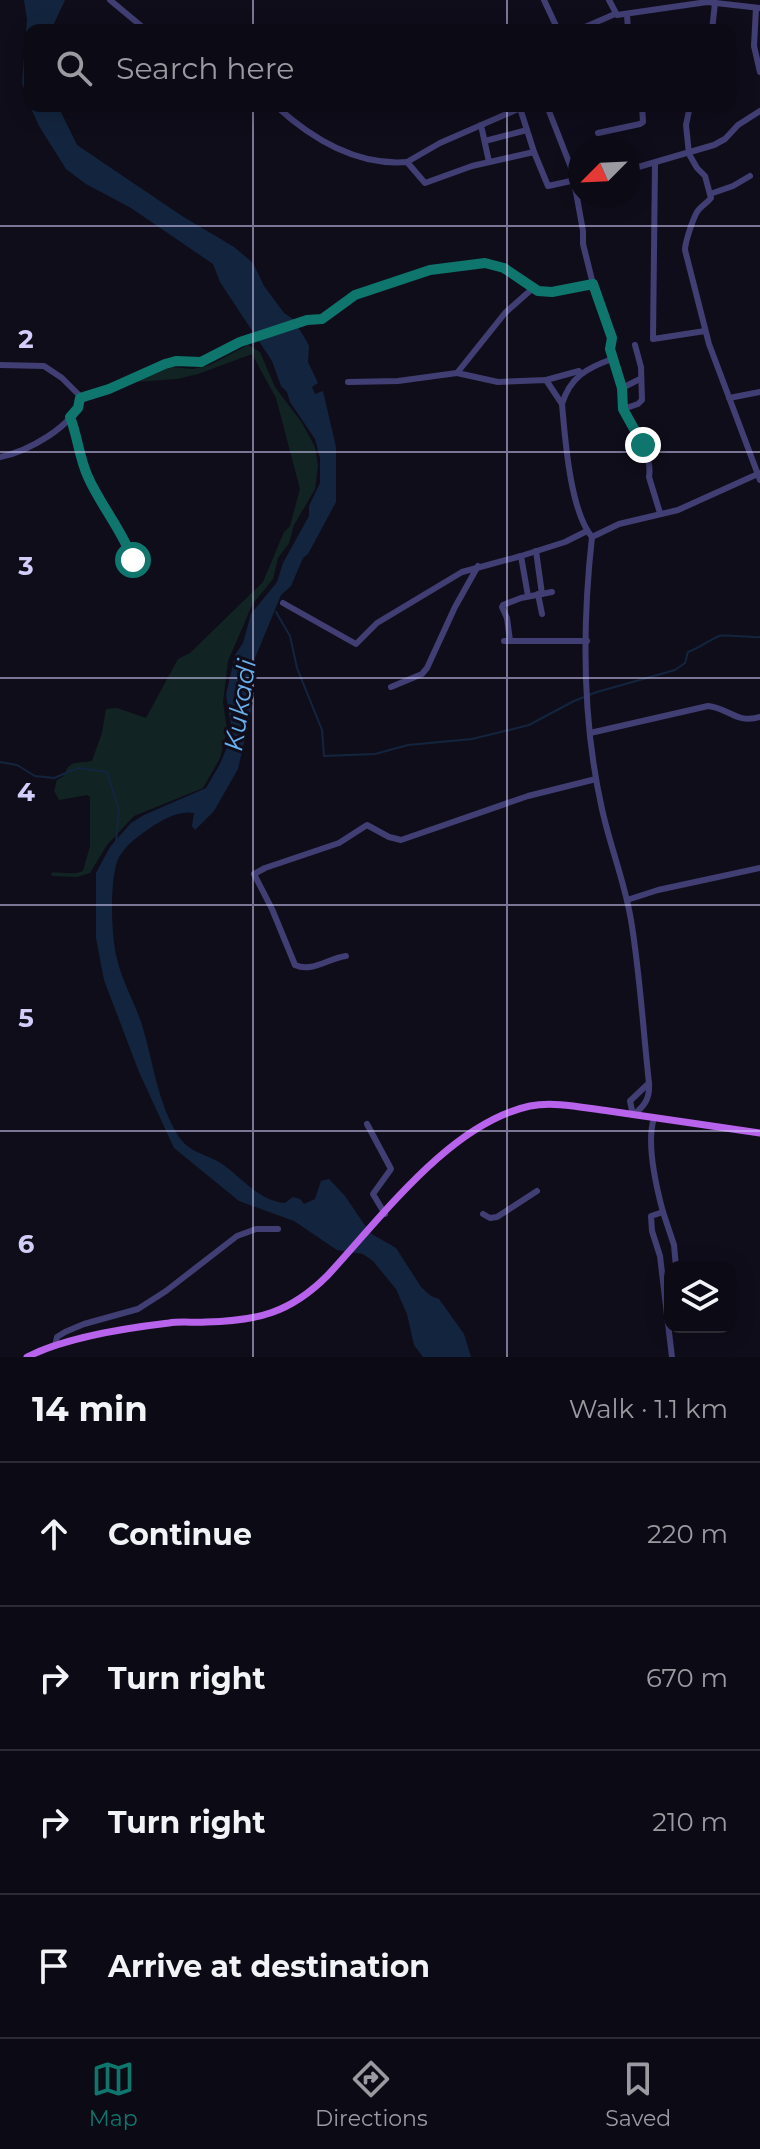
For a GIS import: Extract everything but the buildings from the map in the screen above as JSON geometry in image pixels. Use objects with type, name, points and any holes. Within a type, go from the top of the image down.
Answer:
[{"type":"main road","points":[[27,1357],[55,1346],[171,1322],[242,1321],[287,1308],[311,1292],[327,1276],[442,1153],[503,1115],[532,1105],[546,1104],[760,1133]]},
{"type":"street","points":[[110,0],[139,24]]},
{"type":"street","points":[[544,0],[555,24]]},
{"type":"street","points":[[609,0],[615,14]]},
{"type":"street","points":[[656,0],[657,10]]},
{"type":"street","points":[[592,24],[615,14],[657,10],[678,3],[740,2],[758,8],[754,46],[760,72]]},
{"type":"street","points":[[713,24],[715,3]]},
{"type":"street","points":[[627,15],[628,24]]},
{"type":"street","points":[[640,167],[689,154],[725,139],[738,125],[760,111]]},
{"type":"street","points":[[283,112],[313,137],[370,162],[407,162],[425,183],[489,162],[534,152]]},
{"type":"street","points":[[407,162],[412,156],[511,112]]},
{"type":"street","points":[[524,112],[545,184],[568,182]]},
{"type":"street","points":[[549,112],[568,158]]},
{"type":"street","points":[[598,133],[640,124],[643,122],[642,112]]},
{"type":"street","points":[[283,603],[356,644],[377,623],[388,619],[438,584],[478,566],[521,556],[619,524],[678,510],[759,476],[705,331],[693,286],[685,242],[697,212],[709,201],[710,194],[705,176],[689,154],[686,125],[689,112]]},
{"type":"street","points":[[481,125],[489,162]]},
{"type":"street","points":[[485,141],[527,130]]},
{"type":"street","points":[[655,164],[653,339],[705,331]]},
{"type":"street","points":[[710,194],[750,176]]},
{"type":"street","points":[[580,208],[583,244],[612,338],[612,359],[622,388],[623,409],[643,445],[660,513]]},
{"type":"street","points":[[80,398],[109,389],[165,364],[201,362],[240,342],[307,320],[316,321],[330,315],[355,295],[437,269],[494,264],[532,289],[552,292],[593,284]]},
{"type":"street","points":[[457,373],[505,313],[532,289]]},
{"type":"street","points":[[623,409],[641,402],[641,367],[635,345]]},
{"type":"street","points":[[348,382],[398,381],[457,373],[498,382],[546,380],[571,375],[612,359]]},
{"type":"street","points":[[0,365],[44,366],[62,378],[80,398]]},
{"type":"street","points":[[586,368],[565,392],[562,404],[573,488],[590,534],[586,697],[596,779],[627,900],[636,951],[649,1083],[647,1101],[633,1115]]},
{"type":"street","points":[[622,388],[640,379]]},
{"type":"street","points":[[546,380],[562,404]]},
{"type":"street","points":[[729,398],[760,392]]},
{"type":"street","points":[[0,457],[24,450],[40,441],[70,417],[78,408],[80,398]]},
{"type":"street","points":[[70,417],[88,477],[123,535],[133,560]]},
{"type":"street","points":[[536,551],[542,614]]},
{"type":"street","points":[[521,556],[528,596]]},
{"type":"street","points":[[391,687],[422,674],[427,668],[478,566]]},
{"type":"street","points":[[552,592],[528,596],[502,607],[507,618],[507,641],[587,641]]},
{"type":"street","points":[[590,733],[708,706],[742,720],[760,717]]},
{"type":"street","points":[[346,956],[321,965],[301,968],[295,965],[254,874],[339,843],[364,826],[371,826],[401,840],[520,798],[596,779]]},
{"type":"street","points":[[627,900],[658,890],[760,868]]},
{"type":"street","points":[[633,1115],[630,1101],[649,1083]]},
{"type":"street","points":[[654,1118],[651,1134],[657,1188],[674,1245],[675,1261]]},
{"type":"street","points":[[367,1124],[391,1169],[373,1194],[383,1216]]},
{"type":"street","points":[[483,1214],[490,1218],[497,1217],[537,1191]]},
{"type":"street","points":[[663,1212],[651,1216],[660,1256],[672,1357]]},
{"type":"street","points":[[55,1346],[57,1337],[65,1332],[143,1307],[237,1236],[256,1229],[278,1229]]},
{"type":"green space","points":[[248,345],[260,352],[275,387],[302,423],[315,447],[318,466],[315,489],[294,525],[289,543],[278,558],[273,579],[252,605],[228,661],[223,702],[227,730],[220,758],[203,788],[134,816],[107,845],[90,873],[77,877],[52,876],[51,873],[83,871],[90,846],[90,797],[59,800],[54,791],[57,780],[71,765],[92,761],[106,709],[117,708],[146,718],[178,659],[190,653],[263,582],[284,532],[290,526],[300,489],[276,398],[252,354],[177,379],[134,382],[171,367],[193,369],[210,365]]},
{"type":"water","points":[[24,0],[65,0],[54,24],[27,24]]},
{"type":"water","name":"Kukadi","points":[[33,112],[61,112],[77,145],[234,247],[253,263],[264,286],[284,313],[293,319],[309,346],[308,362],[318,383],[312,387],[315,394],[323,391],[336,447],[336,502],[303,558],[291,586],[281,595],[255,658],[251,712],[238,769],[214,811],[195,830],[192,826],[194,813],[170,816],[133,841],[122,852],[116,866],[112,907],[115,949],[141,1022],[165,1110],[179,1137],[188,1146],[219,1162],[266,1198],[285,1203],[293,1197],[304,1204],[315,1199],[321,1181],[329,1179],[345,1196],[370,1233],[396,1248],[421,1287],[439,1299],[464,1334],[471,1357],[423,1357],[414,1345],[407,1314],[396,1289],[373,1261],[363,1254],[337,1250],[294,1221],[239,1201],[174,1148],[139,1072],[104,980],[96,938],[96,873],[110,847],[131,823],[206,788],[220,764],[228,745],[231,725],[226,695],[235,655],[243,643],[251,614],[277,582],[283,563],[309,516],[309,506],[320,483],[320,458],[315,439],[281,386],[272,361],[220,282],[213,264],[131,208],[86,184],[66,169]]},
{"type":"waterway","points":[[276,612],[290,636],[297,668],[322,730],[324,756],[375,754],[408,745],[472,739],[529,725],[597,692],[675,670],[685,663],[688,652],[719,636],[760,637]]},
{"type":"waterway","points":[[0,762],[17,765],[35,776],[54,778],[78,768],[107,772],[119,810],[116,842]]},
{"type":"route","points":[[133,560],[123,535],[84,465],[70,417],[78,408],[80,398],[109,389],[165,364],[201,362],[240,342],[307,320],[322,319],[355,295],[430,270],[485,263],[504,268],[538,291],[552,292],[593,284],[612,338],[610,349],[622,388],[623,409],[643,445]]}]
